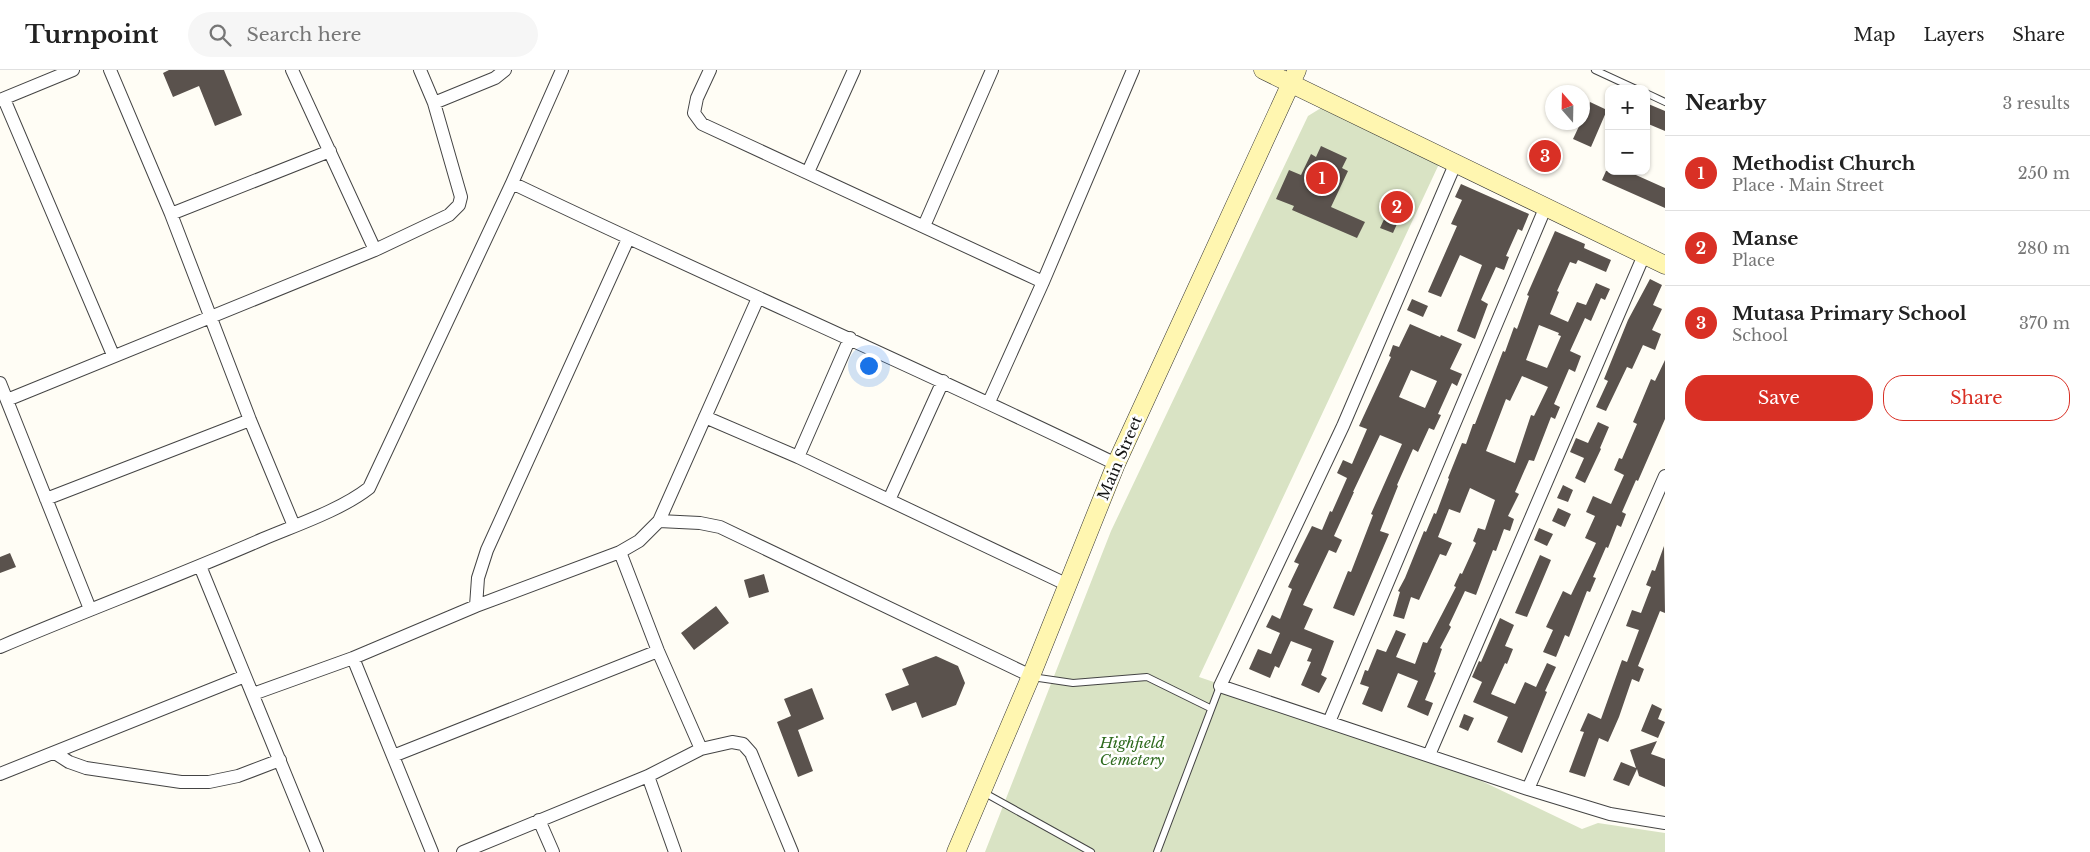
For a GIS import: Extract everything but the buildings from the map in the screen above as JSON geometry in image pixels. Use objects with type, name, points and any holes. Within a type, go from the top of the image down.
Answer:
[{"type":"street","points":[[73,70],[2,99],[113,355]]},
{"type":"street","points":[[110,70],[171,214],[209,317],[294,526]]},
{"type":"street","points":[[292,70],[375,250]]},
{"type":"street","points":[[7,400],[113,355],[375,250],[450,215],[459,205],[461,197],[434,103],[420,70]]},
{"type":"street","points":[[434,103],[495,78],[505,70]]},
{"type":"street","points":[[0,648],[90,608],[200,566],[294,526],[358,497],[369,488],[512,183],[562,70]]},
{"type":"street","points":[[710,70],[697,98],[694,113],[702,124],[1043,282]]},
{"type":"street","points":[[808,172],[854,70]]},
{"type":"street","points":[[924,226],[992,70]]},
{"type":"street","points":[[989,402],[1043,282],[1133,70]]},
{"type":"street","points":[[1263,70],[1294,76],[1456,162],[1665,265]]},
{"type":"street","name":"Main Street","points":[[956,852],[1031,676],[1116,464],[1294,76]]},
{"type":"street","points":[[171,214],[330,151]]},
{"type":"street","points":[[1456,162],[1343,426],[1220,686],[1528,789],[1610,814],[1665,823]]},
{"type":"street","points":[[512,183],[758,298],[989,402],[1116,464]]},
{"type":"street","points":[[1330,722],[1546,206]]},
{"type":"street","points":[[476,606],[478,578],[487,550],[628,238]]},
{"type":"street","points":[[1429,755],[1644,255]]},
{"type":"street","points":[[253,694],[353,658],[476,606],[620,552],[639,541],[658,521],[758,298]]},
{"type":"street","points":[[798,457],[850,338]]},
{"type":"street","points":[[888,500],[943,381]]},
{"type":"street","points":[[0,383],[90,608]]},
{"type":"street","points":[[706,417],[798,457],[1068,585]]},
{"type":"street","points":[[46,499],[250,420]]},
{"type":"street","points":[[1528,789],[1665,476]]},
{"type":"street","points":[[658,521],[700,523],[720,527],[1031,676]]},
{"type":"street","points":[[620,552],[658,651],[701,749]]},
{"type":"street","points":[[200,566],[317,852]]},
{"type":"street","points":[[393,756],[658,651]]},
{"type":"street","points":[[353,658],[432,852]]},
{"type":"street","points":[[0,774],[245,676]]},
{"type":"street","points":[[463,852],[648,776],[701,749],[732,742],[742,744],[751,753],[792,852]]},
{"type":"street","points":[[55,753],[69,762],[86,768],[181,782],[209,782],[238,776],[280,760]]},
{"type":"street","points":[[648,776],[675,852]]},
{"type":"street","points":[[539,820],[552,852]]},
{"type":"lane","points":[[1595,70],[1627,85]]},
{"type":"lane","points":[[1650,95],[1665,102]]},
{"type":"lane","points":[[1031,676],[1073,683],[1147,678],[1210,708]]},
{"type":"lane","points":[[1156,852],[1220,686]]},
{"type":"lane","points":[[982,792],[1091,852]]},
{"type":"green space","name":"Highfield Cemetery","points":[[1321,108],[1439,164],[1199,677],[1425,754],[1582,829],[1598,823],[1665,833],[1665,852],[985,852],[1111,531],[1308,116]]},
{"type":"place","name":"Mutasa Primary School","points":[[1545,156]]},
{"type":"place","name":"Methodist Church","points":[[1322,178]]},
{"type":"place","name":"Manse","points":[[1397,207]]}]
